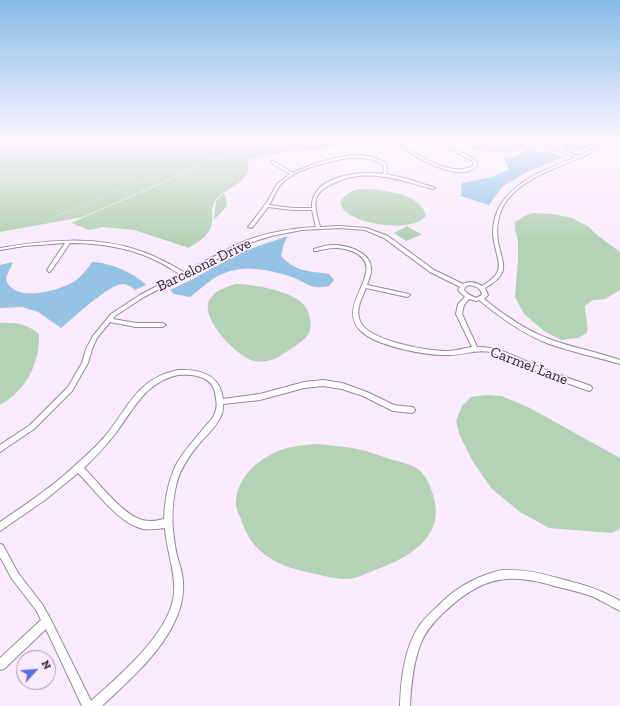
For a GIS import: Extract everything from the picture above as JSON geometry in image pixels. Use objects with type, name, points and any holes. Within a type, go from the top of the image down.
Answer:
[{"type":"street","points":[[463,286],[461,288],[462,292],[468,297],[476,299],[485,295],[482,288],[491,282],[501,270],[502,262],[496,241],[495,227],[499,210],[512,192],[526,181],[544,173]]},
{"type":"street","points":[[250,227],[267,206],[277,187],[293,174]]},
{"type":"street","points":[[318,228],[314,209],[314,200],[316,195],[330,182],[358,175],[384,175],[403,178],[433,188]]},
{"type":"street","points":[[267,206],[292,209],[314,209]]},
{"type":"street","name":"Barcelona Drive","points":[[0,449],[32,427],[70,388],[84,364],[95,337],[109,320],[129,304],[244,243],[287,231],[318,228],[354,228],[380,234],[432,271],[463,286],[471,284],[482,288]]},
{"type":"street","points":[[49,270],[68,242]]},
{"type":"street","points":[[0,249],[28,244],[68,242],[111,244],[162,260],[183,274]]},
{"type":"street","name":"Carmel Lane","points":[[316,250],[327,247],[343,247],[357,252],[368,261],[370,270],[355,309],[356,318],[363,330],[379,340],[441,353],[475,348],[490,350],[589,388]]},
{"type":"street","points":[[364,286],[407,295]]},
{"type":"street","points":[[468,297],[461,304],[459,314],[475,348]]},
{"type":"street","points":[[481,298],[508,321],[529,333],[565,347],[620,362]]},
{"type":"street","points":[[109,320],[132,325],[163,325]]},
{"type":"street","points":[[0,527],[35,504],[79,468],[108,439],[142,392],[158,379],[185,372],[205,377],[212,381],[217,388],[220,396],[218,415],[195,442],[176,474],[169,509],[170,544],[179,577],[178,592],[174,609],[157,643],[144,658],[94,706]]},
{"type":"street","points":[[220,402],[260,397],[304,385],[323,383],[342,386],[365,394],[394,408],[412,410]]},
{"type":"street","points":[[79,468],[128,517],[142,524],[154,525],[169,523]]},
{"type":"street","points":[[0,548],[15,576],[39,607],[47,621],[88,706]]},
{"type":"street","points":[[405,706],[408,670],[421,632],[433,617],[459,592],[480,580],[494,576],[512,574],[530,575],[593,591],[605,596],[620,606]]},
{"type":"street","points":[[0,665],[47,621]]},
{"type":"green space","points":[[0,173],[161,173],[55,217],[161,173],[184,173],[83,217],[0,232]]},
{"type":"green space","points":[[185,173],[246,173],[243,179],[216,200],[212,209],[212,224],[209,231],[202,239],[189,248],[134,230],[103,227],[89,230],[71,223]]},
{"type":"green space","points":[[359,189],[388,191],[408,197],[423,208],[426,216],[419,221],[398,226],[373,223],[352,216],[345,211],[340,203],[343,197]]},
{"type":"green space","points":[[224,193],[227,203],[226,207],[214,220],[216,201]]},
{"type":"green space","points":[[533,213],[552,214],[572,218],[589,227],[597,235],[620,252],[620,290],[605,299],[593,300],[585,306],[588,326],[587,333],[578,338],[561,340],[544,331],[524,314],[515,297],[518,241],[515,222],[526,215]]},
{"type":"green space","points":[[407,226],[421,235],[406,241],[394,233]]},
{"type":"green space","points":[[236,284],[252,285],[271,289],[297,299],[308,310],[310,328],[307,336],[280,356],[267,361],[254,361],[238,352],[221,335],[214,325],[209,316],[208,307],[210,299],[215,293]]},
{"type":"green space","points":[[0,323],[21,324],[30,328],[39,334],[39,345],[34,366],[30,375],[17,392],[0,405]]},
{"type":"green space","points":[[486,395],[501,396],[528,407],[620,458],[620,529],[611,533],[549,528],[520,512],[492,489],[473,462],[460,436],[456,421],[462,406],[471,397]]},
{"type":"green space","points":[[316,444],[362,450],[409,464],[421,471],[429,484],[436,508],[435,520],[431,531],[416,549],[395,562],[350,579],[340,579],[291,568],[269,558],[260,551],[246,532],[237,508],[236,504],[238,492],[242,482],[247,473],[263,459],[272,454],[292,447]]},
{"type":"water","points":[[501,173],[525,173],[503,186],[489,205],[460,196],[462,193],[462,183],[492,177]]},
{"type":"water","points":[[288,236],[284,243],[281,256],[292,265],[303,270],[329,274],[334,280],[329,286],[313,286],[292,277],[274,272],[246,269],[228,272],[216,277],[190,297],[174,294],[170,290],[195,278],[241,252]]},
{"type":"water","points":[[13,262],[6,280],[12,288],[20,292],[40,293],[60,288],[80,277],[92,262],[98,262],[121,269],[135,276],[146,285],[135,290],[124,284],[110,289],[61,328],[38,312],[22,307],[0,308],[0,265]]}]
